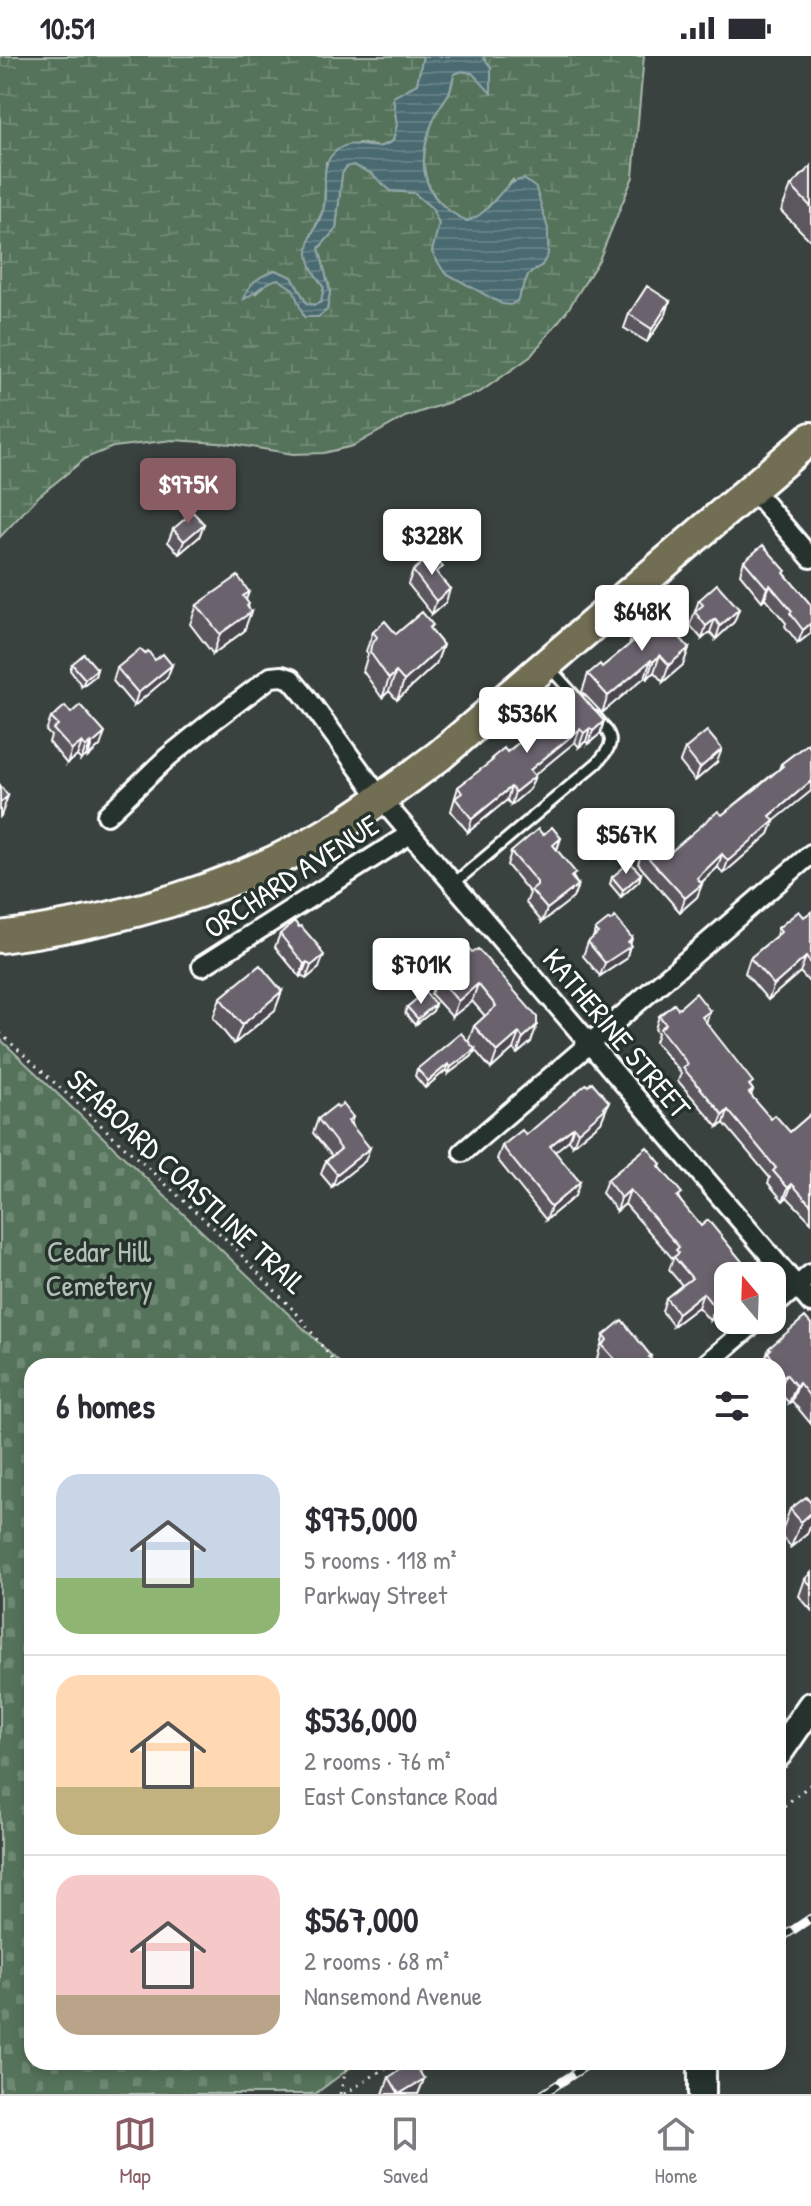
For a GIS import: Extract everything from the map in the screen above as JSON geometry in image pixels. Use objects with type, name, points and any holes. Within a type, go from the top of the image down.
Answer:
[{"type":"main road","points":[[0,937],[55,930],[165,903],[224,882],[324,835],[381,799],[439,756],[811,438]]},
{"type":"main road","points":[[786,1742],[811,1706]]},
{"type":"main road","points":[[702,2070],[702,2094]]},
{"type":"street","points":[[752,489],[811,558]]},
{"type":"street","name":"KATHERINE STREET","points":[[107,815],[168,757],[271,677],[291,679],[410,834],[590,1044],[804,1280],[811,1303]]},
{"type":"street","name":"ORCHARD AVENUE","points":[[202,966],[410,834]]},
{"type":"street","points":[[463,1152],[811,854]]},
{"type":"street","points":[[786,1296],[804,1280]]},
{"type":"street","points":[[713,1358],[742,1334]]},
{"type":"lane","points":[[453,884],[610,749],[612,740],[609,732],[547,665]]},
{"type":"path","name":"SEABOARD COASTLINE TRAIL","points":[[0,1033],[229,1242],[300,1317],[331,1358]]},
{"type":"path","points":[[786,1804],[811,1784]]},
{"type":"path","points":[[342,2094],[346,2070]]},
{"type":"path","points":[[342,2094],[382,2070]]},
{"type":"green space","points":[[0,56],[423,56],[417,84],[393,98],[397,125],[393,141],[379,147],[359,143],[326,162],[324,208],[311,236],[311,267],[324,288],[321,302],[307,304],[292,277],[275,270],[255,294],[268,281],[278,279],[293,288],[304,316],[318,317],[327,310],[330,292],[319,248],[336,229],[342,174],[346,167],[353,165],[371,173],[391,191],[414,193],[432,208],[439,224],[432,252],[517,301],[528,275],[542,265],[513,180],[479,217],[467,221],[439,201],[426,176],[425,147],[429,131],[450,91],[454,74],[491,67],[482,56],[644,56],[633,177],[599,260],[567,311],[530,357],[480,392],[405,417],[353,446],[324,453],[293,454],[233,444],[173,440],[113,447],[86,458],[39,496],[0,537]]},
{"type":"green space","name":"Cedar Hill Cemetery","points":[[0,1039],[335,1358],[24,1358],[24,2070],[347,2070],[315,2094],[0,2094]]},
{"type":"water","points":[[423,56],[482,56],[491,67],[491,93],[472,73],[462,71],[454,74],[449,93],[429,131],[425,147],[425,176],[439,201],[467,221],[484,211],[515,181],[524,179],[536,188],[548,229],[548,254],[542,265],[528,275],[517,301],[510,305],[502,304],[444,272],[432,252],[439,224],[432,208],[414,193],[391,191],[371,173],[353,165],[346,167],[342,174],[336,229],[319,248],[330,292],[327,310],[318,317],[304,317],[293,289],[278,279],[244,299],[255,281],[275,270],[292,277],[307,304],[321,302],[324,288],[310,263],[308,248],[324,207],[325,171],[329,158],[346,145],[376,147],[393,141],[397,125],[393,97],[417,84]]},
{"type":"building","points":[[811,166],[811,207],[791,186]]},
{"type":"building","points":[[647,286],[670,301],[652,329],[629,314]]},
{"type":"building","points":[[193,512],[204,524],[184,541],[173,529]]},
{"type":"building","points":[[763,545],[811,605],[811,623],[803,630],[770,585],[767,588],[744,561]]},
{"type":"building","points":[[432,554],[443,567],[436,572],[450,589],[436,601],[413,571]]},
{"type":"building","points":[[238,576],[249,592],[243,596],[251,612],[220,634],[197,605]]},
{"type":"building","points":[[717,584],[739,609],[720,626],[715,619],[706,626],[695,612],[703,605],[699,600]]},
{"type":"building","points":[[666,609],[681,626],[675,632],[689,648],[669,665],[660,655],[653,662],[651,660],[608,696],[588,674],[600,664],[602,667],[635,640],[632,637]]},
{"type":"building","points":[[422,612],[433,625],[429,628],[443,645],[404,681],[396,672],[389,679],[370,652],[377,637],[373,632],[385,621],[396,634]]},
{"type":"building","points":[[140,649],[145,654],[148,651],[155,660],[163,654],[172,665],[138,693],[117,668]]},
{"type":"building","points":[[84,654],[97,669],[85,679],[72,664]]},
{"type":"building","points":[[575,688],[604,721],[593,731],[590,728],[584,733],[580,729],[530,770],[535,776],[515,792],[511,787],[472,819],[455,798],[462,793],[458,787],[504,748],[507,752],[530,734],[526,729],[538,719],[543,724],[566,705],[562,700]]},
{"type":"building","points":[[80,705],[105,733],[92,744],[86,747],[82,742],[72,750],[53,729],[58,725],[51,718],[65,706],[71,713]]},
{"type":"building","points":[[707,731],[722,749],[700,768],[685,749]]},
{"type":"building","points":[[807,744],[811,749],[811,781],[770,816],[774,821],[728,861],[722,854],[697,878],[702,884],[685,898],[642,851],[653,841],[666,856],[718,811],[722,815],[757,788]]},
{"type":"building","points":[[0,785],[8,796],[0,803]]},
{"type":"building","points":[[552,827],[561,838],[553,845],[576,873],[571,877],[578,885],[547,909],[531,890],[537,882],[511,852],[538,829],[543,835]]},
{"type":"building","points":[[630,862],[641,874],[623,890],[612,877]]},
{"type":"building","points":[[799,911],[804,917],[811,912],[811,964],[806,957],[774,985],[750,958],[781,932],[778,928]]},
{"type":"building","points":[[615,917],[632,938],[628,942],[631,946],[605,963],[588,942],[598,933],[595,930]]},
{"type":"building","points":[[294,921],[324,955],[311,966],[307,962],[304,964],[280,934]]},
{"type":"building","points":[[464,943],[472,952],[478,949],[537,1017],[537,1025],[523,1038],[519,1033],[497,1052],[474,1026],[496,1006],[478,984],[458,1001],[437,977],[456,960],[451,954]]},
{"type":"building","points":[[260,965],[282,991],[242,1025],[220,998]]},
{"type":"building","points":[[425,992],[435,1004],[418,1019],[407,1007]]},
{"type":"building","points":[[696,993],[710,1011],[702,1017],[753,1082],[749,1085],[753,1090],[749,1093],[771,1119],[775,1115],[790,1132],[811,1114],[811,1205],[792,1184],[788,1188],[773,1171],[776,1168],[728,1110],[723,1115],[683,1068],[688,1064],[660,1029],[666,1024],[659,1016],[674,1004],[678,1009]]},
{"type":"building","points":[[461,1033],[475,1049],[451,1067],[448,1064],[428,1081],[417,1069]]},
{"type":"building","points":[[592,1082],[609,1102],[578,1132],[574,1127],[550,1146],[580,1182],[551,1207],[502,1146],[522,1130],[526,1135]]},
{"type":"building","points":[[343,1104],[353,1117],[348,1121],[370,1148],[337,1174],[326,1161],[341,1149],[318,1119],[336,1105],[338,1108]]},
{"type":"building","points":[[647,1147],[682,1193],[677,1197],[701,1226],[708,1220],[742,1262],[714,1262],[714,1307],[703,1293],[678,1313],[666,1298],[692,1278],[674,1257],[679,1253],[676,1250],[679,1247],[630,1190],[621,1198],[607,1180]]},
{"type":"building","points":[[805,1317],[811,1324],[811,1398],[799,1383],[796,1386],[786,1374],[786,1358],[772,1358],[768,1352]]},
{"type":"building","points":[[622,1320],[651,1356],[614,1358],[602,1345],[607,1340],[604,1335]]},
{"type":"building","points":[[806,1497],[811,1503],[811,1513],[801,1522],[790,1509]]},
{"type":"building","points":[[401,2070],[419,2070],[424,2079],[399,2094],[389,2077]]},
{"type":"railway","points":[[786,1935],[811,1918]]},
{"type":"railway","points":[[543,2094],[580,2070]]}]
